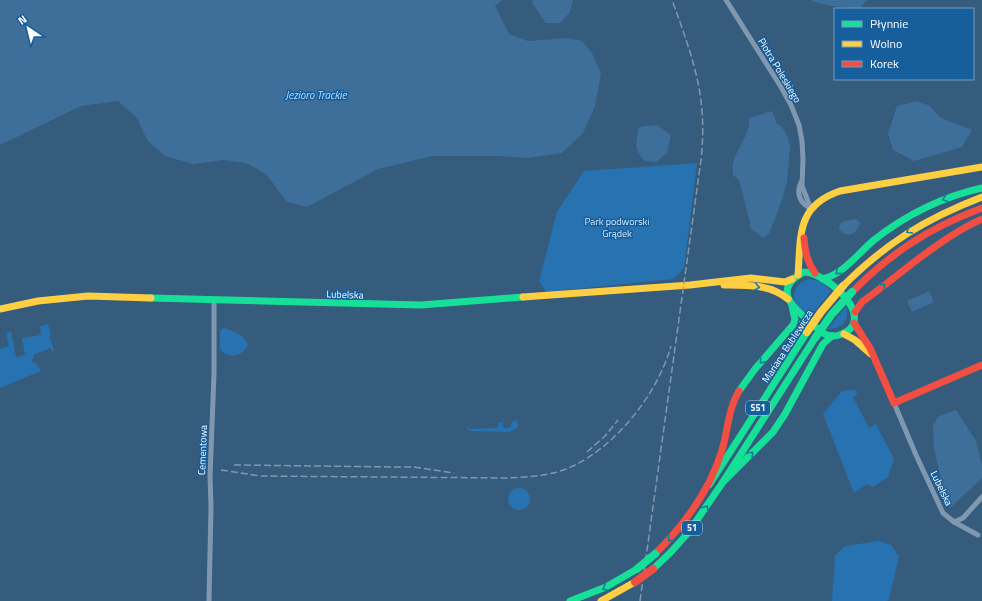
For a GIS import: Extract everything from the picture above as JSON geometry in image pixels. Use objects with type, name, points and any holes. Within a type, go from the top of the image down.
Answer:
[{"type":"main road","points":[[709,485],[722,451],[730,411],[736,398],[748,378],[793,325],[795,320],[787,289],[795,277],[800,234],[804,221],[811,209],[824,198],[840,191],[982,167]]},
{"type":"main road","points":[[823,279],[836,275],[872,242],[899,222],[938,202],[982,188]]},
{"type":"main road","name":"Mariana Bublewicza","points":[[570,601],[606,587],[637,569],[667,542],[684,522],[709,485],[821,312],[843,286],[871,258],[902,235],[949,209],[982,196]]},
{"type":"main road","name":"Mariana Bublewicza","points":[[600,601],[635,582],[653,569],[683,539],[698,520],[723,482],[815,338],[832,314],[852,292],[880,265],[918,237],[982,208]]},
{"type":"main road","points":[[811,209],[804,231],[808,265],[814,273],[847,299],[855,312]]},
{"type":"main road","points":[[723,482],[773,432],[785,414],[823,344],[832,336],[844,334],[851,329],[854,323],[855,312],[862,302],[946,239],[982,219]]},
{"type":"main road","name":"Lubelska","points":[[0,309],[38,302],[88,296],[421,305],[690,285],[751,278],[785,282],[804,272],[814,273]]},
{"type":"main road","name":"Lubelska","points":[[690,285],[748,285],[778,291],[782,293],[822,332],[832,336]]},
{"type":"main road","points":[[854,323],[856,329],[870,348],[894,403],[982,365]]},
{"type":"main road","points":[[844,334],[850,336],[872,355]]},
{"type":"street","name":"Piotra Poleskiego","points":[[726,0],[781,87],[799,124],[803,159],[802,186],[811,209]]},
{"type":"street","name":"Cementowa","points":[[209,601],[211,506],[210,476],[214,374],[214,300]]},
{"type":"street","name":"Lubelska","points":[[894,403],[938,505],[954,522],[978,535]]},
{"type":"street","points":[[954,522],[963,518],[982,497]]},
{"type":"green space","name":"Park podworski Grądek","points":[[697,163],[684,268],[673,279],[546,292],[539,281],[557,212],[584,171]]},
{"type":"green space","points":[[811,279],[821,282],[831,291],[810,317],[797,305],[794,299],[794,294],[797,287],[803,281]]},
{"type":"green space","points":[[846,306],[847,316],[844,323],[833,329],[828,329]]},
{"type":"green space","points":[[48,324],[51,335],[49,336],[54,350],[52,351],[50,348],[33,355],[34,358],[32,360],[41,371],[0,388],[0,349],[9,346],[6,333],[11,332],[16,357],[25,355],[22,338],[41,335],[40,326]]},
{"type":"green space","points":[[224,328],[244,338],[248,345],[242,353],[231,356],[220,349],[220,330]]},
{"type":"green space","points":[[856,390],[858,394],[853,397],[869,428],[876,424],[894,459],[888,477],[873,487],[867,484],[854,493],[823,414],[842,391]]},
{"type":"green space","points":[[515,420],[517,421],[518,427],[510,432],[469,431],[467,429],[467,424],[468,429],[498,428],[498,423],[503,422],[503,428],[510,428],[512,422]]},
{"type":"green space","points":[[519,488],[527,491],[530,499],[527,507],[519,510],[511,507],[508,499],[511,491]]},
{"type":"green space","points":[[879,541],[891,545],[899,557],[889,599],[887,601],[832,601],[835,556],[845,546]]},
{"type":"water","name":"Jezioro Trackie","points":[[0,0],[502,0],[495,6],[509,34],[528,41],[566,38],[582,41],[592,53],[601,74],[595,106],[583,133],[562,153],[528,158],[497,156],[432,156],[378,169],[307,207],[287,202],[266,174],[246,163],[223,160],[193,164],[165,156],[147,140],[137,118],[118,101],[81,106],[0,145]]},
{"type":"water","points":[[533,0],[573,0],[570,12],[560,23],[546,23],[532,3]]},
{"type":"water","points":[[810,0],[867,0],[860,8],[828,5]]},
{"type":"water","points":[[917,101],[930,106],[941,118],[972,130],[962,147],[914,161],[893,150],[888,134],[897,106]]},
{"type":"water","points":[[772,111],[777,124],[782,127],[788,138],[790,148],[787,181],[782,200],[769,234],[763,238],[750,228],[750,222],[739,180],[733,175],[733,167],[734,159],[748,130],[749,118]]},
{"type":"water","points":[[657,125],[671,135],[667,153],[656,162],[645,161],[641,157],[636,145],[639,127]]},
{"type":"water","points":[[856,219],[860,223],[856,231],[853,233],[848,235],[845,234],[839,228],[840,224],[844,221]]},
{"type":"water","points":[[929,291],[934,302],[912,312],[907,301]]},
{"type":"water","points":[[956,410],[976,441],[982,465],[982,478],[950,508],[942,493],[940,474],[934,449],[933,425],[939,416]]},
{"type":"railway","points":[[640,601],[703,137],[697,78],[672,0]]},
{"type":"railway","points":[[221,470],[260,476],[507,478],[557,472],[573,466],[589,457],[605,445],[634,416],[656,382],[665,364],[671,346]]},
{"type":"railway","points":[[587,452],[605,436],[618,420]]},
{"type":"railway","points":[[234,465],[414,467],[454,473]]},
{"type":"traffic: fast","points":[[823,279],[844,268],[874,240],[912,215],[953,196],[982,188]]},
{"type":"traffic: fast","points":[[804,272],[822,278],[832,285],[849,302],[854,312],[854,321],[848,331],[836,336],[825,334],[803,316],[792,304],[788,298],[787,291],[789,285],[794,278],[804,272]]},
{"type":"traffic: fast","points":[[815,338],[832,314],[852,292]]},
{"type":"traffic: fast","points":[[151,298],[421,305],[523,297]]},
{"type":"traffic: fast","points":[[739,391],[755,369],[793,325],[795,320],[792,306]]},
{"type":"traffic: fast","points":[[709,485],[807,332]]},
{"type":"traffic: fast","points":[[653,569],[688,533],[723,482],[773,432],[785,414],[823,344],[832,336]]},
{"type":"traffic: fast","points":[[723,482],[815,338]]},
{"type":"traffic: fast","points":[[637,569],[655,554]]},
{"type":"traffic: fast","points":[[570,601],[606,587],[637,569]]},
{"type":"traffic: slow","points":[[798,275],[801,235],[804,224],[808,214],[815,205],[826,197],[840,191],[982,167]]},
{"type":"traffic: slow","points":[[843,286],[875,257],[924,223],[961,205],[982,197]]},
{"type":"traffic: slow","points":[[523,297],[690,285],[751,278],[785,282],[792,279]]},
{"type":"traffic: slow","points":[[724,285],[758,286],[774,290],[788,299]]},
{"type":"traffic: slow","points":[[807,332],[821,312],[843,286]]},
{"type":"traffic: slow","points":[[0,309],[38,301],[88,296],[151,298]]},
{"type":"traffic: slow","points":[[844,334],[855,340],[871,354]]},
{"type":"traffic: slow","points":[[601,601],[635,582]]},
{"type":"traffic: jam","points":[[852,292],[882,265],[912,242],[945,224],[982,208]]},
{"type":"traffic: jam","points":[[855,312],[862,302],[950,236],[982,219]]},
{"type":"traffic: jam","points":[[804,238],[807,256],[815,273]]},
{"type":"traffic: jam","points":[[854,323],[870,348],[894,403],[982,365]]},
{"type":"traffic: jam","points":[[655,554],[686,519],[711,479],[722,450],[730,413],[739,391]]},
{"type":"traffic: jam","points":[[635,582],[653,569]]}]
